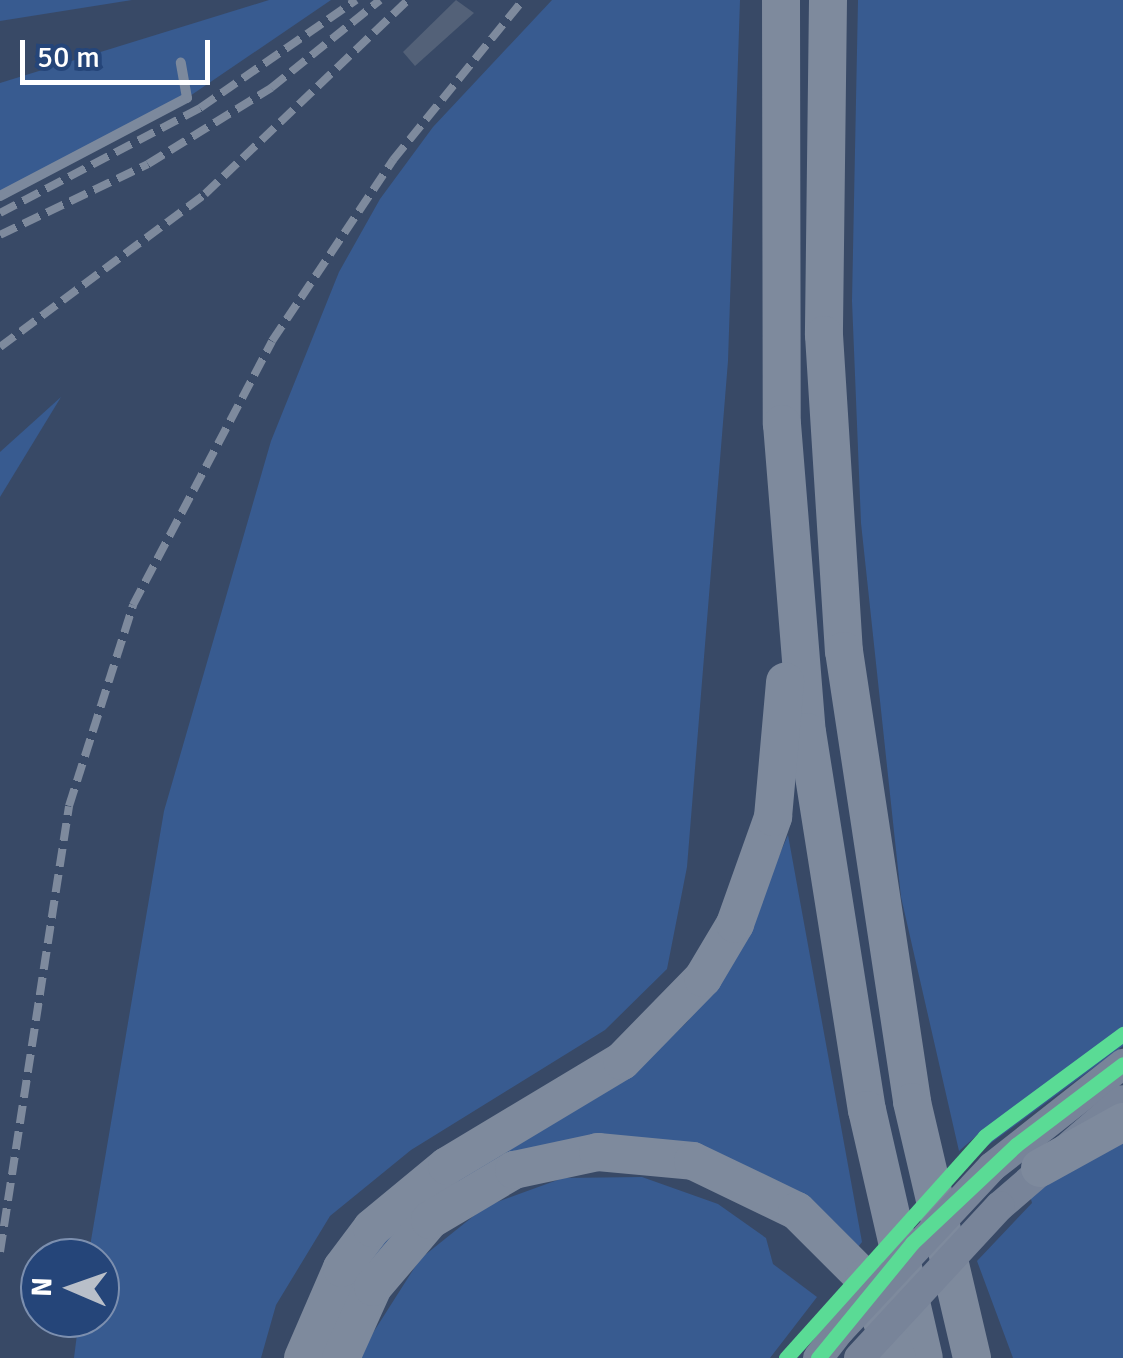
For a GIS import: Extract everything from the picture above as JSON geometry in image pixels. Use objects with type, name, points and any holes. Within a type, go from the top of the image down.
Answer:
[{"type":"highway","points":[[782,0],[777,268],[793,595],[846,993],[924,1358]]},
{"type":"highway","points":[[828,0],[824,336],[844,651],[877,908],[941,1238],[972,1358]]},
{"type":"highway","points":[[303,1358],[342,1268],[372,1228],[447,1166],[622,1062],[703,978],[734,924],[773,817],[793,595]]},
{"type":"highway","points":[[1040,1168],[1123,1122]]},
{"type":"highway","points":[[340,1358],[373,1287],[430,1220],[514,1170],[598,1152],[694,1161],[797,1211],[864,1278],[897,1358]]},
{"type":"highway","points":[[941,1238],[996,1358]]},
{"type":"street","points":[[818,1358],[992,1167],[1123,1064]]},
{"type":"street","points":[[859,1358],[1000,1206],[1123,1100]]},
{"type":"lane","points":[[0,196],[187,98],[181,64]]},
{"type":"shaded area","points":[[0,0],[132,0],[0,21]]},
{"type":"shaded area","points":[[269,0],[331,0],[187,98],[0,196],[0,83]]},
{"type":"shaded area","points":[[552,0],[740,0],[728,361],[687,867],[667,969],[605,1030],[411,1150],[330,1216],[276,1305],[261,1358],[74,1358],[76,1338],[120,1338],[120,1238],[91,1238],[164,811],[271,441],[339,272],[380,199],[433,127]]},
{"type":"shaded area","points":[[858,0],[1123,0],[1123,1046],[987,1146],[983,1130],[959,1151],[901,897],[861,523],[852,301]]},
{"type":"shaded area","points":[[61,397],[0,497],[0,452]]},
{"type":"shaded area","points":[[788,835],[862,1242],[854,1252],[744,1170],[498,1165],[351,1280],[413,1209],[648,1058],[687,1022],[735,957]]},
{"type":"shaded area","points":[[1123,1134],[1123,1358],[1013,1358],[977,1261],[1032,1203],[1029,1192]]},
{"type":"shaded area","points":[[642,1177],[718,1204],[766,1238],[773,1264],[817,1297],[770,1358],[357,1358],[420,1259],[486,1206],[563,1178]]},
{"type":"building","points":[[456,0],[474,13],[415,66],[403,52]]},
{"type":"railway","points":[[0,213],[200,108],[356,0]]},
{"type":"railway","points":[[0,235],[148,164],[271,88],[380,0]]},
{"type":"railway","points":[[0,347],[205,194],[408,0]]},
{"type":"railway","points":[[0,1252],[69,806],[133,605],[272,341],[393,160],[523,0]]},
{"type":"cycle path","points":[[786,1358],[985,1136],[1123,1034]]},
{"type":"cycle path","points":[[818,1358],[912,1243],[1016,1145],[1123,1064]]}]
